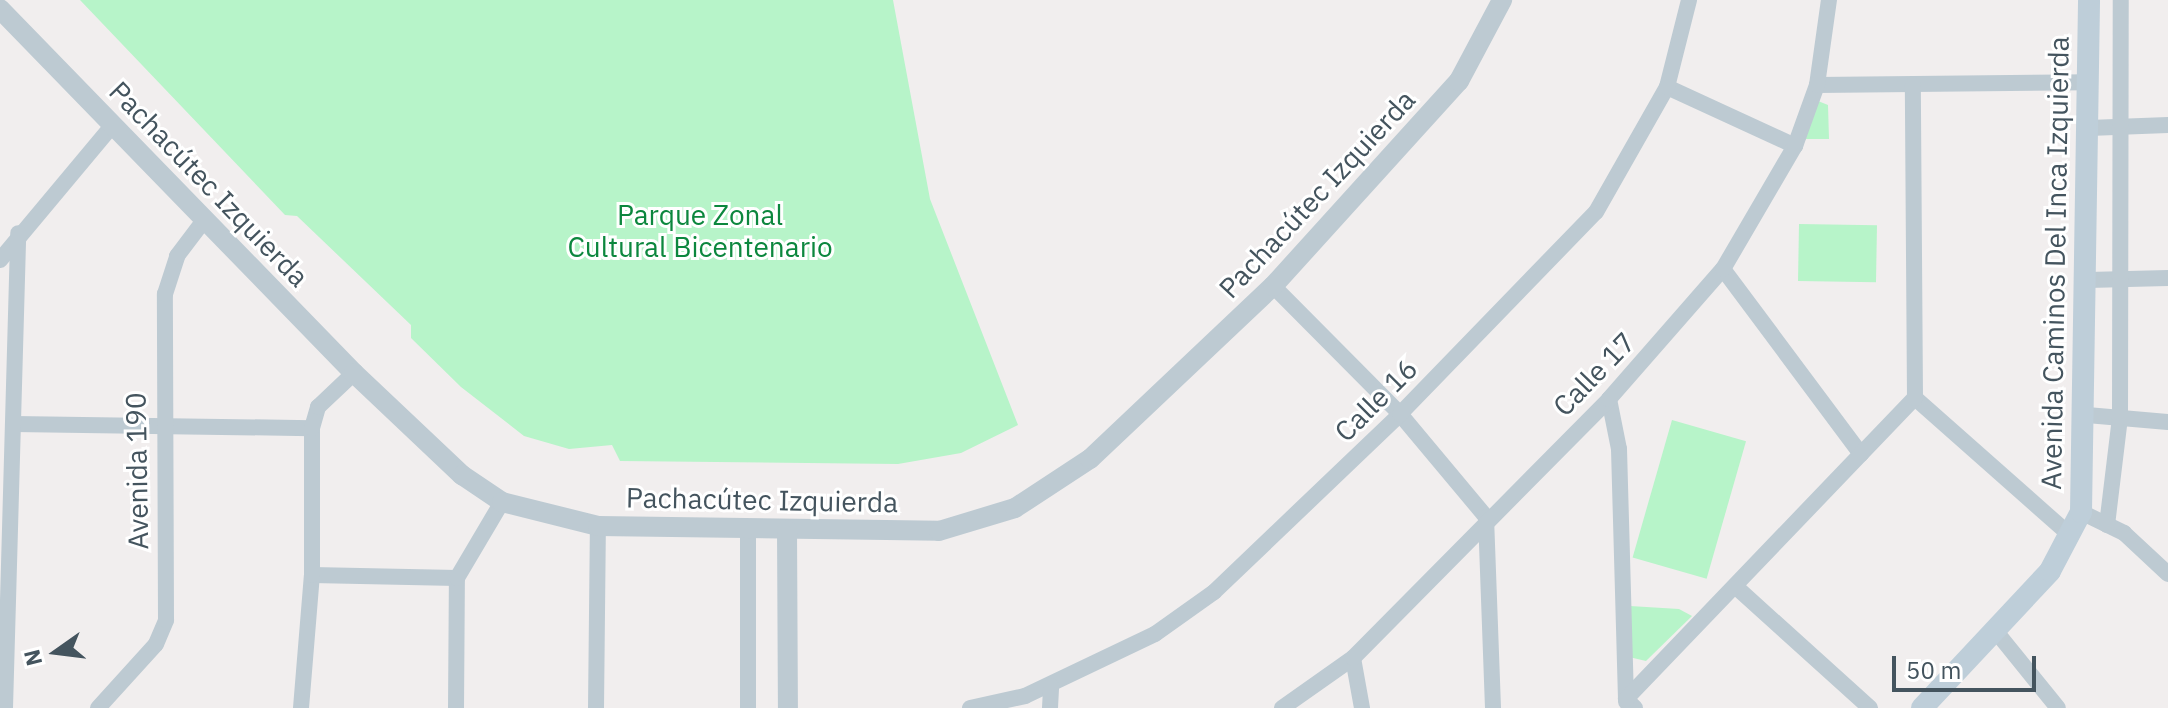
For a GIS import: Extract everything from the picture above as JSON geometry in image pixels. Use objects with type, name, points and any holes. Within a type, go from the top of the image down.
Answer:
[{"type":"main road","name":"Avenida Caminos Del Inca Izquierda","points":[[1922,708],[1998,634],[2071,536],[2081,512],[2087,415],[2089,0]]},
{"type":"street","name":"Pachacútec Izquierda","points":[[0,9],[354,373],[462,475],[502,502],[598,526],[939,531],[1015,508],[1090,459],[1273,286],[1459,81],[1502,0]]},
{"type":"street","name":"Calle 16","points":[[970,708],[1051,686],[1155,634],[1214,592],[1400,414],[1596,212],[1667,87],[1689,0]]},
{"type":"street","name":"Calle 17","points":[[1282,708],[1353,658],[1486,517],[1609,399],[1723,269],[1795,146],[1817,85],[1829,0]]},
{"type":"street","points":[[2107,525],[2120,418],[2124,127],[2121,0]]},
{"type":"street","points":[[1817,85],[2089,82]]},
{"type":"street","points":[[1629,705],[1735,586],[1915,398],[1913,85]]},
{"type":"street","points":[[1667,87],[1795,146]]},
{"type":"street","points":[[0,260],[18,233],[113,125]]},
{"type":"street","points":[[2089,128],[2168,125]]},
{"type":"street","name":"Avenida 190","points":[[104,706],[156,644],[166,620],[160,422],[168,275],[205,219]]},
{"type":"street","points":[[5,708],[18,233]]},
{"type":"street","points":[[1723,269],[1861,454]]},
{"type":"street","points":[[2088,280],[2168,278]]},
{"type":"street","points":[[1273,286],[1400,414],[1486,517],[1493,708]]},
{"type":"street","points":[[301,708],[312,575],[312,428],[318,407],[354,373]]},
{"type":"street","points":[[1915,398],[2071,536]]},
{"type":"street","points":[[1609,399],[1619,449],[1629,705]]},
{"type":"street","points":[[2087,415],[2168,422]]},
{"type":"street","points":[[14,424],[160,422],[312,428]]},
{"type":"street","points":[[456,708],[457,578],[502,502]]},
{"type":"street","points":[[2081,512],[2107,525],[2168,574]]},
{"type":"street","points":[[596,708],[598,526]]},
{"type":"street","points":[[748,530],[748,708]]},
{"type":"street","points":[[787,530],[788,708],[799,708]]},
{"type":"street","points":[[312,575],[457,578]]},
{"type":"street","points":[[1735,586],[1870,708]]},
{"type":"street","points":[[1998,634],[2058,708]]},
{"type":"street","points":[[1353,658],[1362,708]]},
{"type":"street","points":[[1050,708],[1051,686]]},
{"type":"green space","name":"Parque Zonal Cultural Bicentenario","points":[[80,0],[893,0],[930,199],[1018,425],[961,453],[898,464],[620,461],[612,445],[569,449],[524,436],[461,387],[411,338],[411,325],[297,216],[285,215]]},
{"type":"green space","points":[[1818,101],[1828,105],[1829,139],[1802,139]]},
{"type":"green space","points":[[1799,224],[1877,225],[1876,282],[1798,281]]},
{"type":"green space","points":[[1672,420],[1746,441],[1707,579],[1633,557]]},
{"type":"green space","points":[[1630,606],[1679,609],[1692,616],[1646,661],[1629,657]]}]
